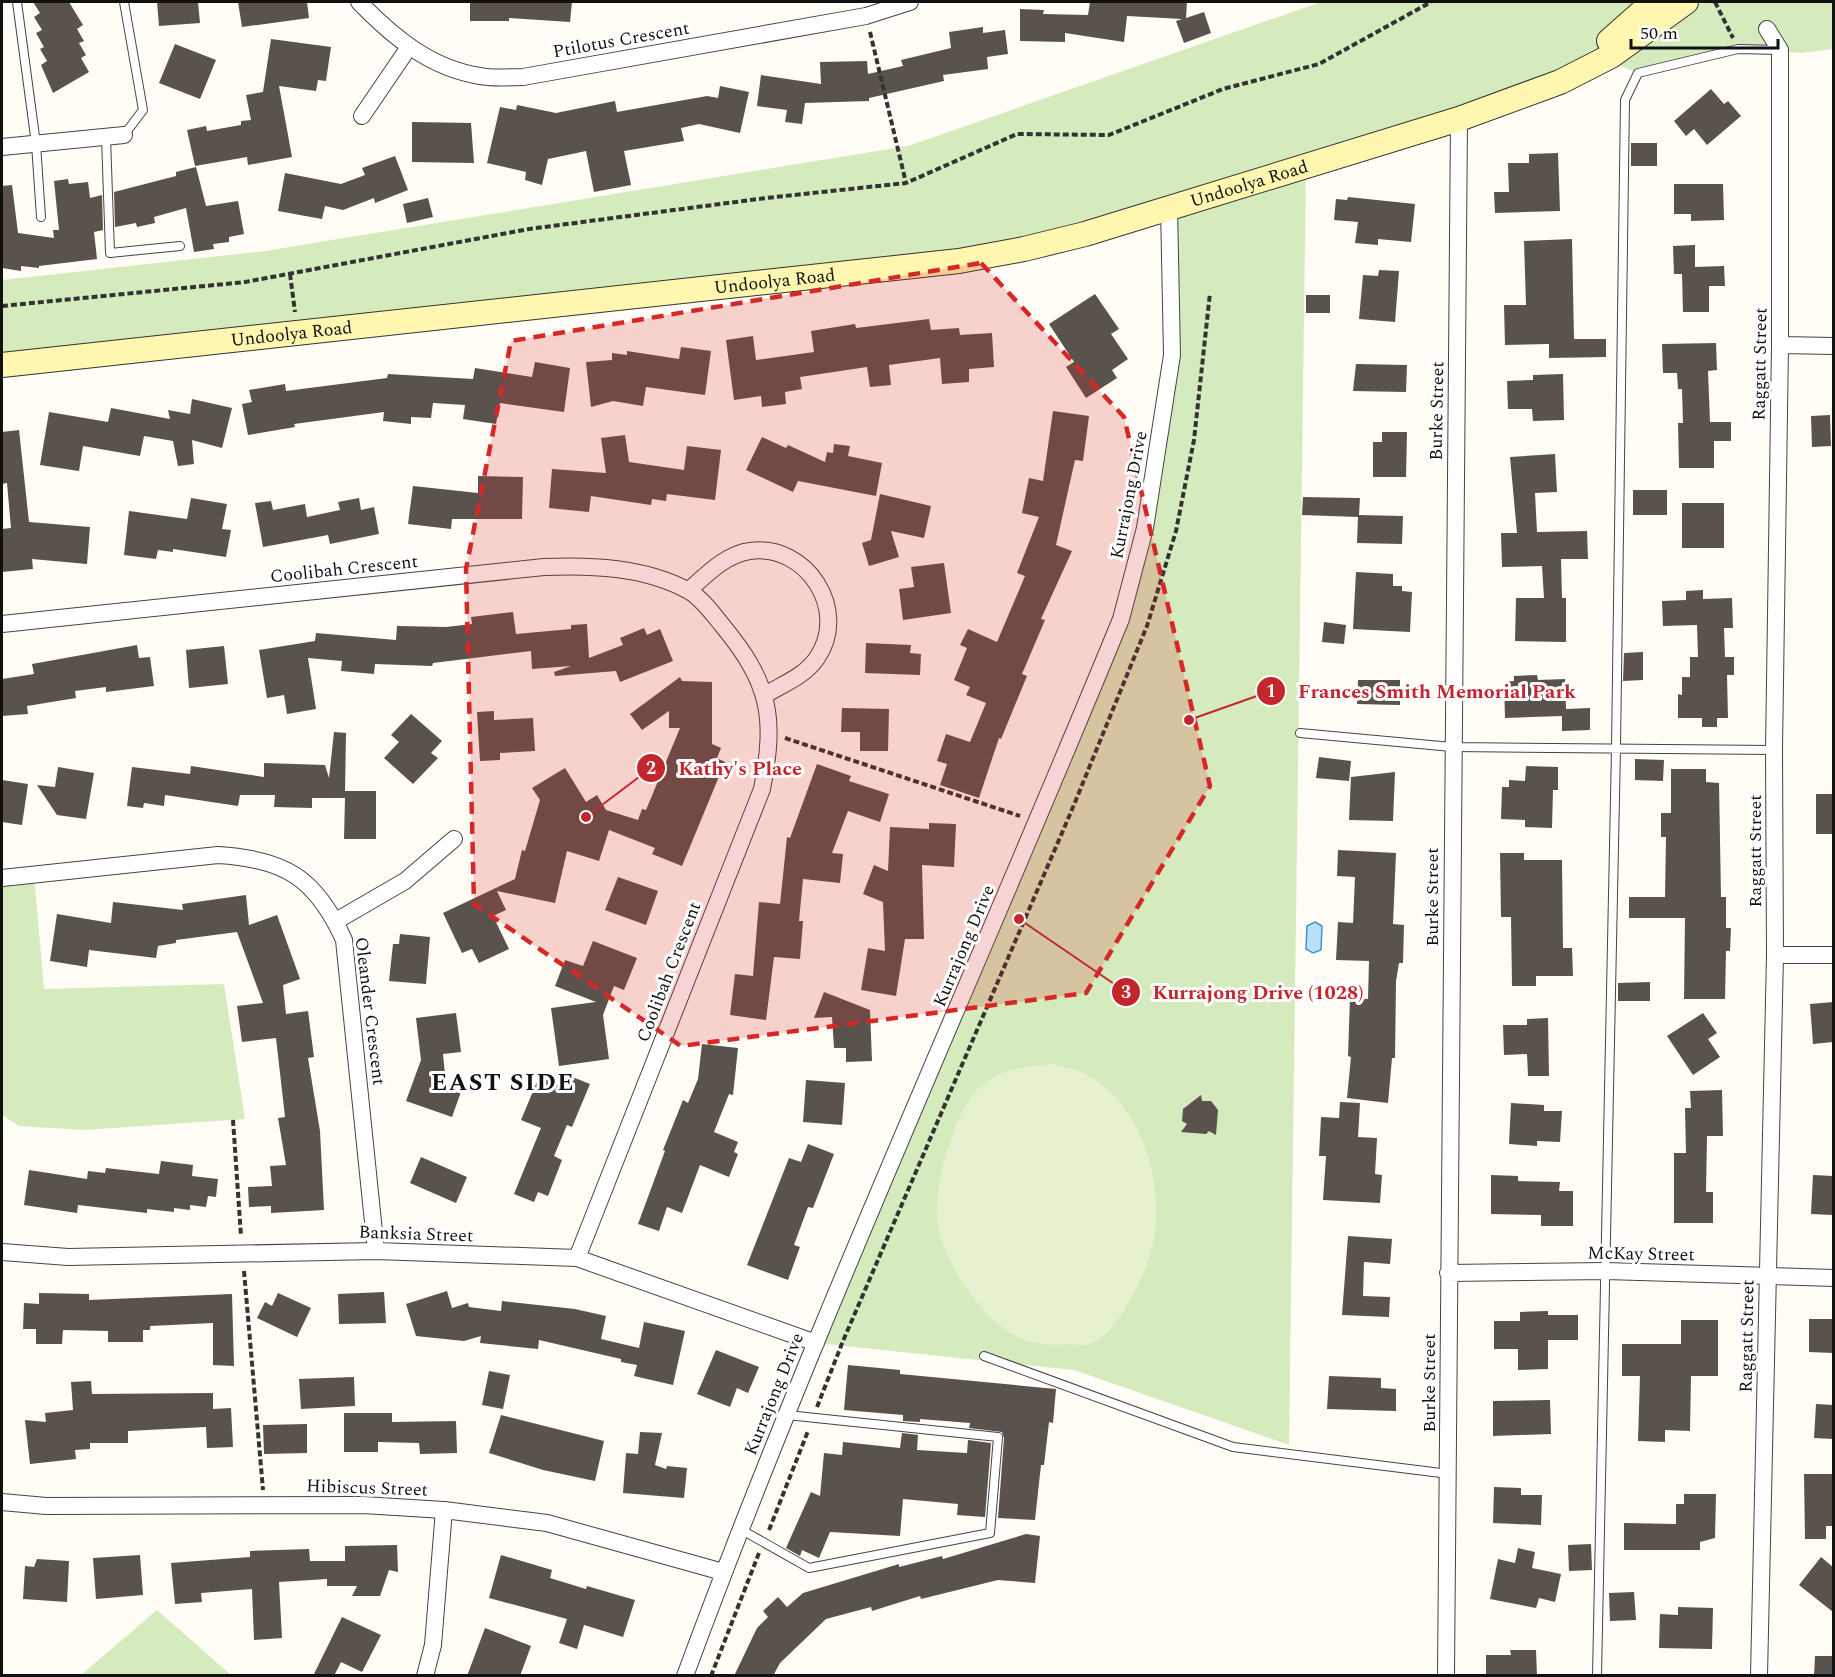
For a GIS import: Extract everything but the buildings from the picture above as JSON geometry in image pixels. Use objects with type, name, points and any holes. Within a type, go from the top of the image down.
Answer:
[{"type":"main road","name":"Undoolya Road","points":[[1527,94],[1591,57],[1653,2]]},
{"type":"main road","name":"Undoolya Road","points":[[2,365],[959,261],[1024,249],[1085,234],[1459,119],[1527,94],[1586,71],[1611,56],[1686,2]]},
{"type":"street","name":"Ptilotus Crescent","points":[[359,2],[409,47],[447,68],[482,77],[522,77],[866,16],[910,2]]},
{"type":"street","points":[[1767,29],[1780,50]]},
{"type":"street","points":[[362,116],[409,47]]},
{"type":"street","name":"Raggatt Street","points":[[1759,1676],[1775,955],[1774,750],[1780,345],[1780,50]]},
{"type":"street","name":"Burke Street","points":[[1446,1676],[1459,119]]},
{"type":"street","points":[[2,147],[124,135]]},
{"type":"street","name":"Kurrajong Drive","points":[[685,1676],[723,1572],[816,1343],[1038,822],[1121,618],[1145,528],[1172,355],[1173,300],[1169,207]]},
{"type":"street","points":[[1780,345],[1833,346]]},
{"type":"street","points":[[689,590],[721,563],[749,551],[769,551],[792,557],[807,569],[823,591],[828,616],[827,634],[818,657],[800,675],[765,695]]},
{"type":"street","name":"Coolibah Crescent","points":[[2,624],[544,567],[584,566],[621,571],[654,577],[689,590],[744,652],[765,695],[771,734],[762,789],[577,1258]]},
{"type":"street","points":[[336,921],[405,881],[454,839]]},
{"type":"street","name":"Oleander Crescent","points":[[2,878],[218,855],[250,857],[295,874],[323,900],[344,940],[376,1251]]},
{"type":"street","points":[[1775,955],[1833,955]]},
{"type":"street","name":"Banksia Street","points":[[2,1252],[68,1257],[376,1251],[577,1258],[816,1343]]},
{"type":"street","name":"McKay Street","points":[[1448,1273],[1606,1271],[1833,1278]]},
{"type":"street","name":"Hibiscus Street","points":[[2,1502],[46,1506],[363,1504],[444,1510],[547,1523],[723,1572]]},
{"type":"street","points":[[425,1676],[433,1645],[444,1510]]},
{"type":"lane","points":[[17,2],[36,144],[42,217]]},
{"type":"lane","points":[[124,2],[143,110],[124,135]]},
{"type":"lane","points":[[1597,1676],[1616,748],[1625,100],[1638,73],[1738,49],[1780,50]]},
{"type":"lane","points":[[106,137],[110,254],[180,246]]},
{"type":"lane","points":[[1300,733],[1452,747],[1774,750]]},
{"type":"lane","points":[[984,1356],[1233,1447],[1449,1474]]},
{"type":"lane","points":[[740,1529],[809,1568],[990,1533],[998,1437],[787,1415]]},
{"type":"path","points":[[2,306],[245,282],[529,229],[766,198],[906,183],[1017,134],[1109,135],[1223,89],[1319,64],[1431,2]]},
{"type":"path","points":[[1715,2],[1738,49]]},
{"type":"path","points":[[866,16],[906,183]]},
{"type":"path","points":[[290,274],[298,332]]},
{"type":"path","points":[[711,1676],[843,1341],[1071,812],[1147,626],[1176,531],[1194,440],[1210,293]]},
{"type":"path","points":[[771,734],[1038,822]]},
{"type":"path","points":[[233,1120],[264,1506]]},
{"type":"highlighted area","points":[[981,263],[1124,417],[1210,786],[1086,993],[681,1046],[474,904],[466,569],[511,341]]},
{"type":"green space","points":[[1321,2],[1659,2],[1591,57],[1527,94],[1306,166],[1289,1445],[1074,1370],[816,1343],[1121,618],[1172,355],[1169,207],[959,261],[2,365],[2,280],[265,251],[908,146]]},
{"type":"green space","points":[[1693,2],[1833,2],[1833,49],[1801,53],[1738,49],[1638,73],[1611,62]]},
{"type":"green space","points":[[34,874],[44,989],[224,984],[245,1119],[84,1130],[19,1126],[2,1115],[2,878]]},
{"type":"green space","points":[[1053,1064],[1083,1073],[1104,1086],[1122,1104],[1136,1126],[1153,1176],[1156,1202],[1155,1227],[1145,1269],[1132,1297],[1114,1324],[1097,1341],[1088,1345],[1031,1342],[999,1324],[971,1295],[960,1278],[950,1260],[938,1226],[937,1204],[942,1169],[959,1118],[968,1102],[977,1090],[1001,1074],[1015,1069]]},
{"type":"green space","points":[[157,1610],[231,1675],[81,1675]]},
{"type":"water","points":[[1315,922],[1322,926],[1321,950],[1313,953],[1306,949],[1307,926]]},
{"type":"place","name":"Frances Smith Memorial Park","points":[[1189,720]]},
{"type":"place","name":"Kathy's Place","points":[[586,817]]},
{"type":"place","name":"Kurrajong Drive (1028)","points":[[1019,919]]},
{"type":"district","name":"EAST SIDE","points":[[503,1083]]}]
